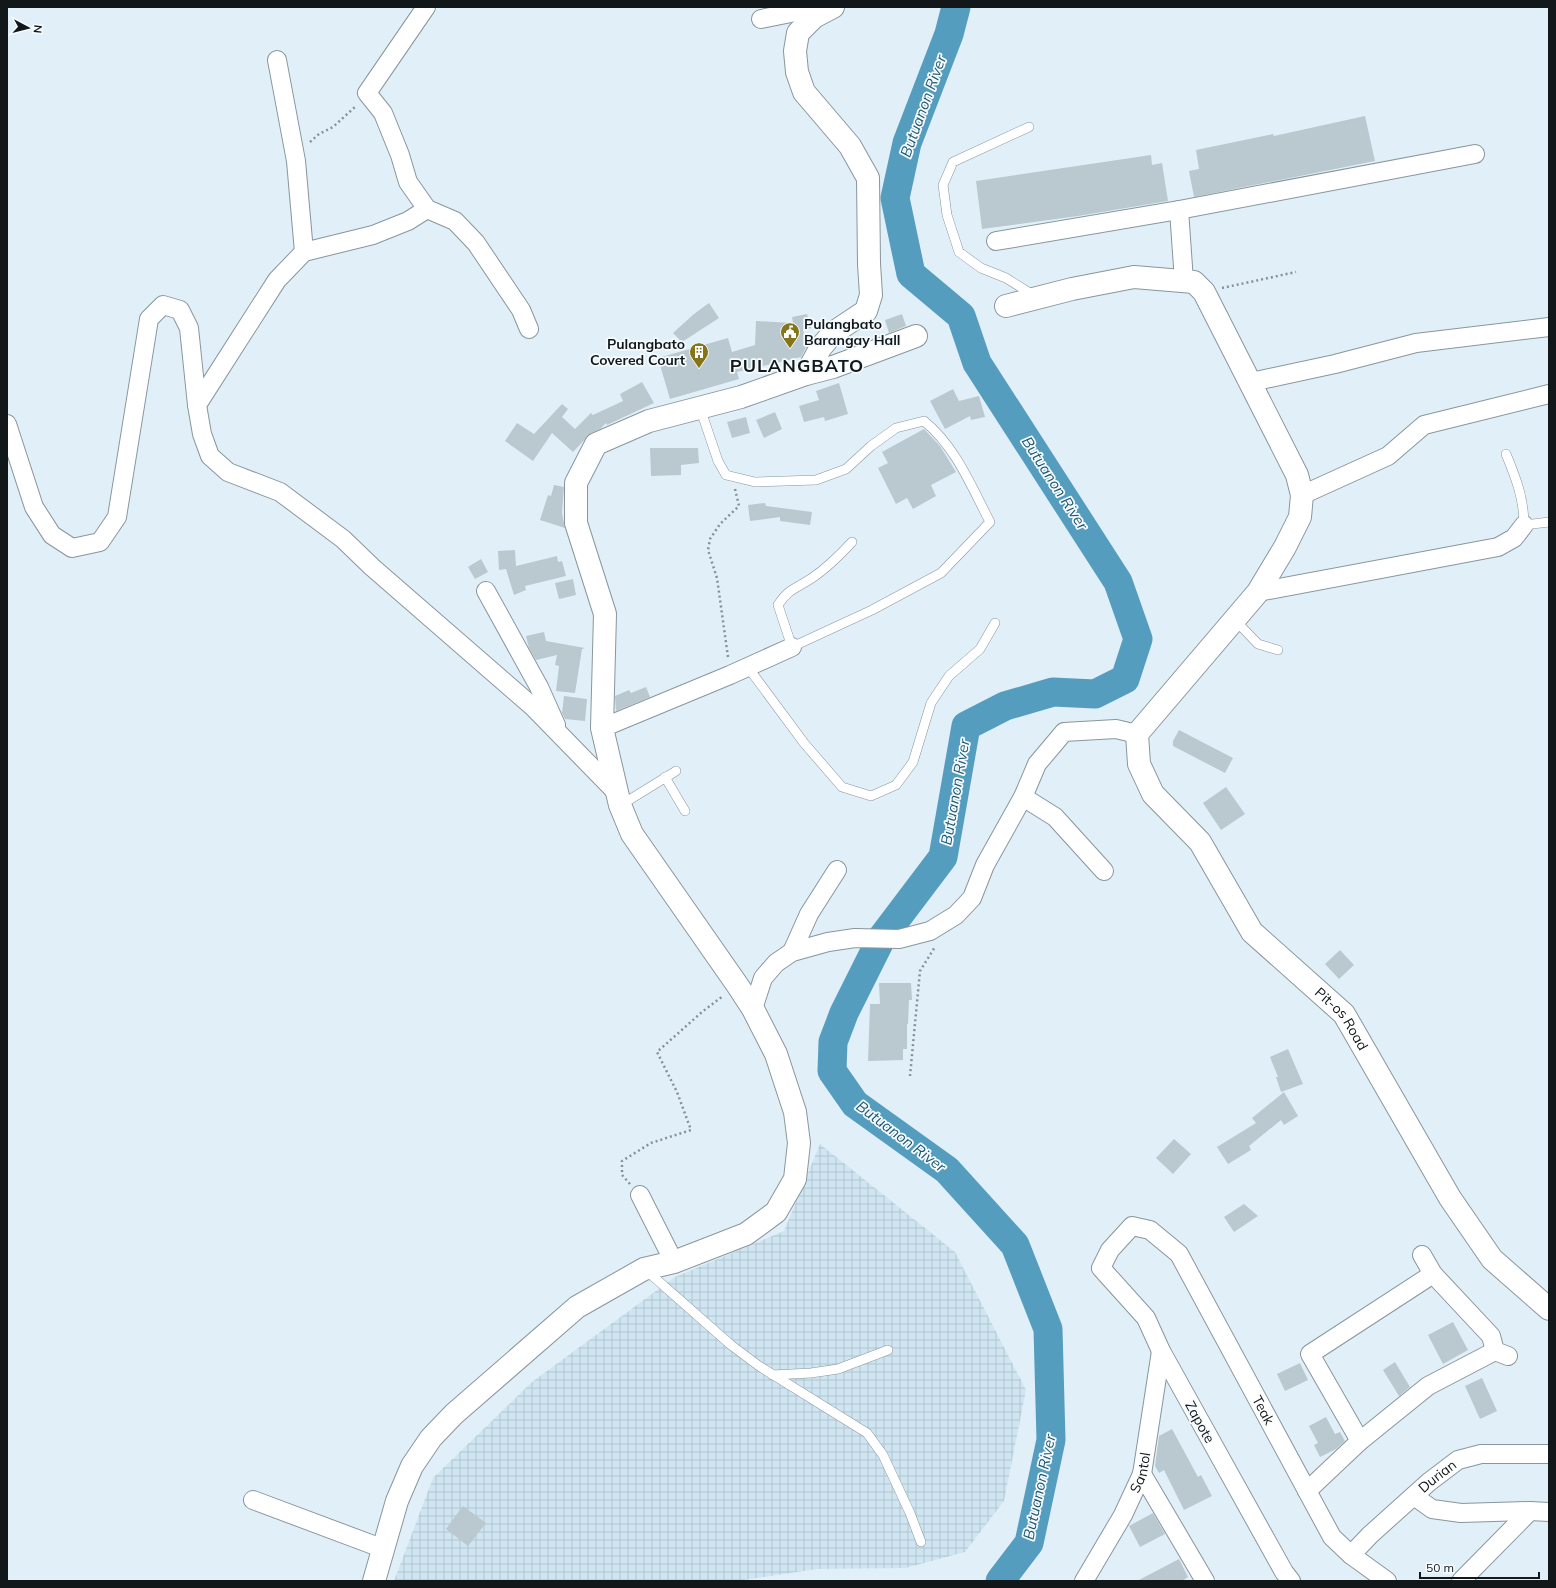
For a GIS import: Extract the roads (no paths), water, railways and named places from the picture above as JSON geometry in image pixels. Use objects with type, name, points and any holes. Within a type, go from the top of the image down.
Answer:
[{"type":"street","points":[[426,7],[367,93],[383,113],[400,155],[408,182],[427,209],[455,221],[476,243],[521,310],[529,329]]},
{"type":"street","points":[[806,374],[821,347],[833,333],[866,311],[872,295],[869,264],[868,178],[850,146],[804,92],[797,72],[796,51],[798,33],[814,17],[833,7]]},
{"type":"street","points":[[761,19],[806,10],[814,17]]},
{"type":"street","points":[[277,60],[296,161],[304,252]]},
{"type":"street","points":[[996,241],[1179,210],[1474,154]]},
{"type":"street","points":[[197,405],[277,280],[304,252],[373,235],[408,221],[427,209]]},
{"type":"street","points":[[1179,210],[1184,281]]},
{"type":"street","points":[[753,1008],[764,978],[776,963],[792,952],[828,942],[855,938],[899,939],[930,930],[956,915],[972,898],[985,865],[1023,796],[1038,764],[1064,732],[1116,729],[1137,734],[1258,592],[1286,547],[1300,517],[1302,495],[1297,475],[1204,292],[1194,282],[1134,277],[1043,296],[1006,306]]},
{"type":"street","points":[[7,424],[34,507],[52,535],[72,548],[100,542],[117,517],[149,319],[163,305],[180,310],[189,328],[197,405],[202,434],[210,456],[228,472],[280,492],[343,539],[372,567],[533,707],[618,799]]},
{"type":"street","points":[[1251,382],[1335,364],[1416,342],[1549,327]]},
{"type":"street","points":[[374,1581],[400,1494],[412,1466],[431,1438],[454,1414],[577,1307],[644,1268],[674,1262],[746,1234],[776,1212],[795,1179],[799,1143],[795,1112],[776,1054],[753,1008],[632,834],[618,799],[602,728],[605,614],[576,523],[576,483],[596,444],[648,421],[741,397],[806,374],[833,368],[916,336]]},
{"type":"street","points":[[1302,495],[1388,456],[1424,425],[1549,394]]},
{"type":"street","points":[[1258,592],[1498,548],[1514,538],[1524,525]]},
{"type":"street","points":[[486,591],[539,686],[559,734]]},
{"type":"street","points":[[602,728],[730,675],[747,666],[792,647]]},
{"type":"street","name":"Pit-os Road","points":[[1137,734],[1139,764],[1153,794],[1200,842],[1252,932],[1344,1014],[1450,1198],[1492,1259],[1549,1309]]},
{"type":"street","points":[[1023,796],[1055,817],[1104,871]]},
{"type":"street","points":[[792,952],[809,914],[836,870]]},
{"type":"street","points":[[640,1195],[674,1262]]},
{"type":"street","name":"Teak","points":[[1102,1268],[1110,1250],[1132,1226],[1150,1230],[1180,1254],[1332,1537],[1351,1556],[1387,1581]]},
{"type":"street","points":[[1307,1491],[1360,1441],[1428,1386],[1502,1354],[1491,1336],[1433,1274],[1422,1254]]},
{"type":"street","name":"Zapote","points":[[1102,1268],[1146,1318],[1161,1351],[1284,1572],[1291,1581]]},
{"type":"street","points":[[1360,1441],[1310,1354],[1433,1274]]},
{"type":"street","name":"Santol","points":[[1088,1578],[1123,1515],[1142,1474],[1161,1351]]},
{"type":"street","name":"Durian","points":[[1351,1556],[1370,1535],[1458,1460],[1481,1454],[1549,1454]]},
{"type":"street","points":[[1142,1474],[1205,1581]]},
{"type":"street","points":[[1414,1496],[1432,1509],[1461,1513],[1530,1511],[1549,1512]]},
{"type":"street","points":[[253,1500],[384,1549]]},
{"type":"street","points":[[1461,1581],[1530,1511]]},
{"type":"lane","points":[[1029,127],[953,162],[944,185],[947,215],[959,252],[981,268],[1006,278],[1030,294],[1043,296]]},
{"type":"lane","points":[[700,408],[718,461],[726,475],[755,482],[816,480],[846,469],[871,446],[896,428],[924,421],[938,432],[959,461],[990,522],[941,573],[872,610],[792,647],[778,605],[785,593],[812,578],[835,561],[852,542]]},
{"type":"lane","points":[[1506,454],[1519,486],[1524,511],[1524,525],[1549,522]]},
{"type":"lane","points":[[1234,619],[1258,644],[1278,650]]},
{"type":"lane","points":[[747,666],[804,743],[842,787],[871,796],[896,785],[913,762],[931,703],[949,676],[980,649],[995,623]]},
{"type":"lane","points":[[618,799],[676,771]]},
{"type":"lane","points":[[665,777],[685,811]]},
{"type":"lane","points":[[644,1268],[732,1345],[772,1375],[867,1434],[883,1455],[922,1542]]},
{"type":"lane","points":[[772,1375],[811,1373],[838,1369],[888,1350]]},
{"type":"waterway","name":"Butuanon River","points":[[956,7],[949,34],[907,143],[895,198],[911,274],[961,316],[977,363],[1118,582],[1138,639],[1125,679],[1095,694],[1053,692],[1005,706],[966,726],[943,857],[881,939],[844,1013],[833,1042],[832,1071],[855,1104],[947,1170],[1015,1245],[1048,1329],[1051,1440],[1029,1543],[1000,1581]]},
{"type":"place","name":"Pulangbato Barangay Hall","points":[[790,349]]},
{"type":"place","name":"Pulangbato Covered Court","points":[[699,369]]},
{"type":"district","name":"PULANGBATO","points":[[797,365]]}]
